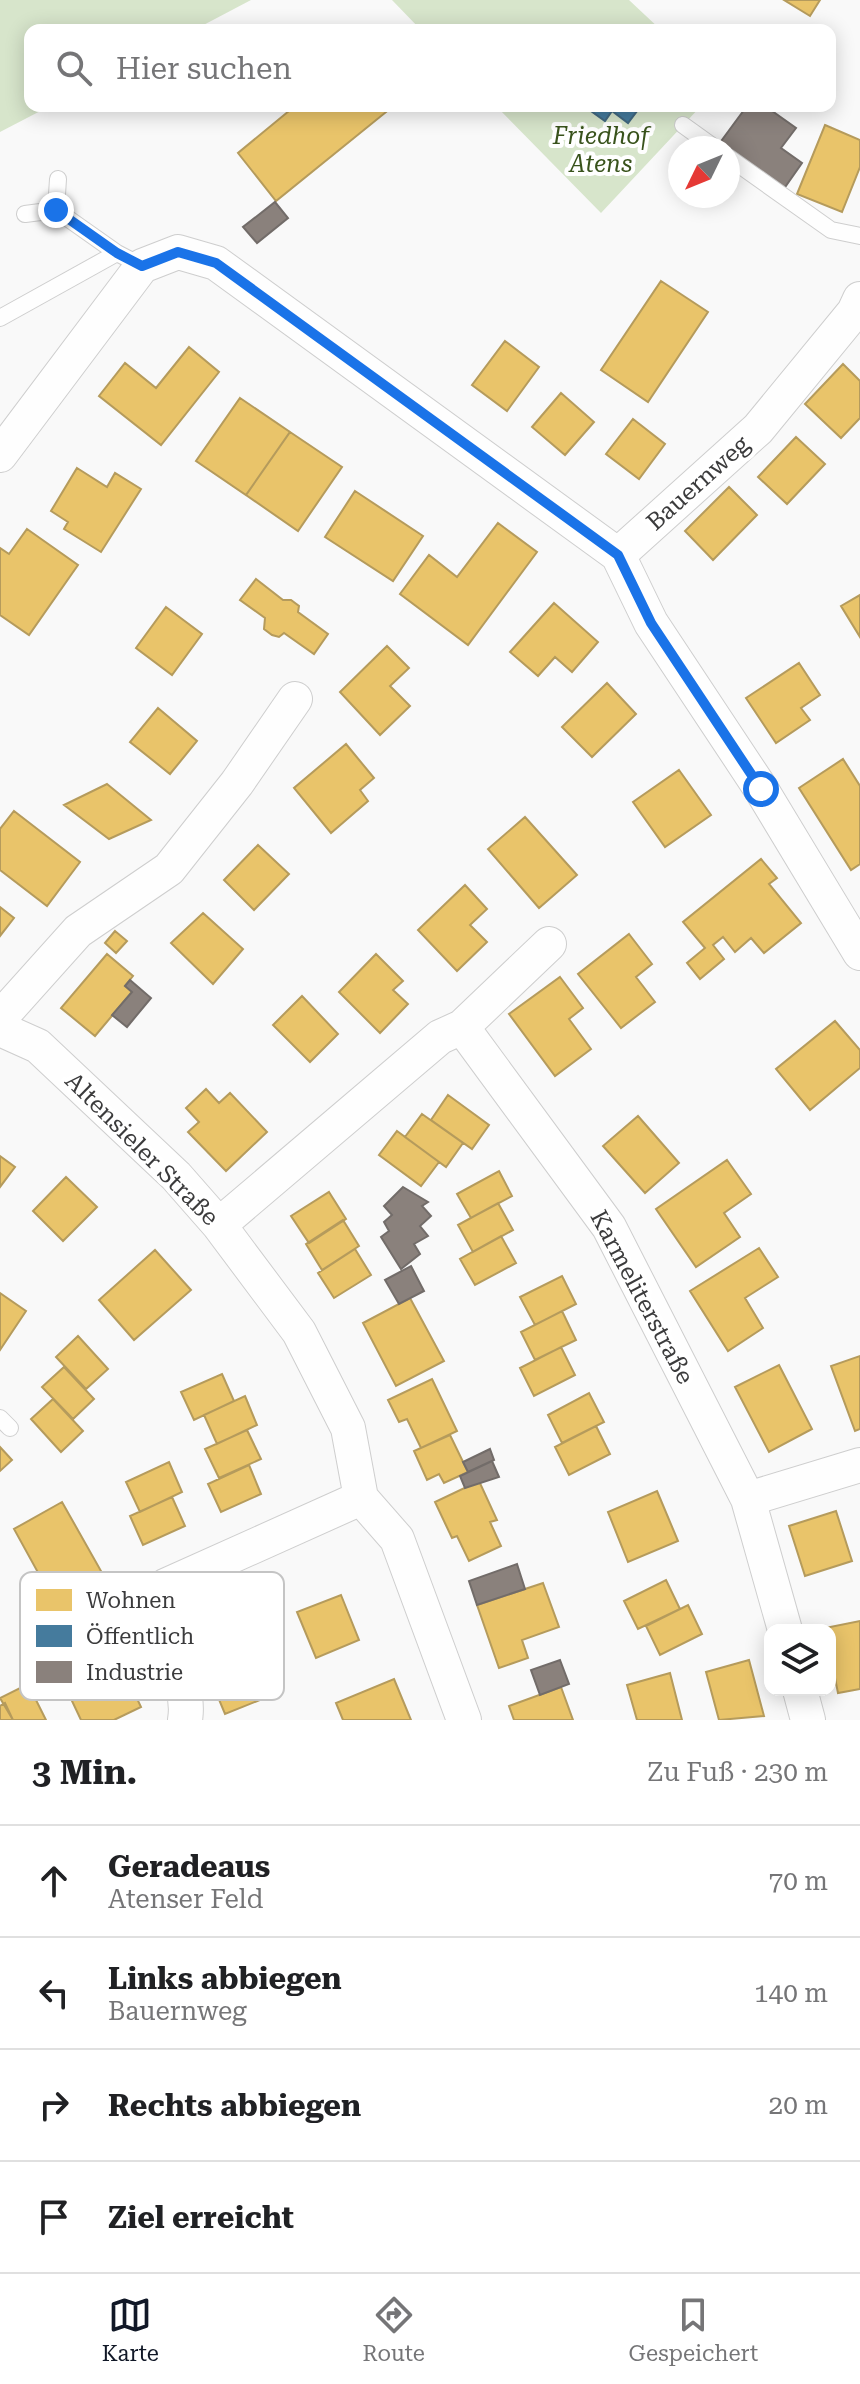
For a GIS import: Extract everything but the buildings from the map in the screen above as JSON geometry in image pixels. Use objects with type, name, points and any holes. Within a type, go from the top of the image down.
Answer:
[{"type":"street","points":[[0,455],[130,260],[178,252],[216,263],[618,555],[651,623],[761,789],[860,953]]},
{"type":"street","name":"Bauernweg","points":[[618,555],[758,429],[854,312],[860,299]]},
{"type":"street","points":[[0,1018],[78,931],[169,869],[237,783],[295,699]]},
{"type":"street","points":[[219,1225],[440,1037],[462,1027],[549,944]]},
{"type":"street","name":"Karmeliterstraße","points":[[462,1027],[609,1227],[748,1499],[783,1624]]},
{"type":"street","name":"Altensieler Straße","points":[[0,1029],[38,1046],[176,1176],[219,1225],[299,1332],[348,1428],[361,1498]]},
{"type":"street","points":[[748,1499],[860,1465]]},
{"type":"street","points":[[196,1572],[361,1498],[397,1539],[464,1720]]},
{"type":"street","points":[[802,1696],[808,1720]]},
{"type":"street","points":[[185,1720],[189,1700]]},
{"type":"lane","points":[[683,125],[698,136]]},
{"type":"lane","points":[[740,166],[831,230],[860,236]]},
{"type":"lane","points":[[56,210],[58,179]]},
{"type":"lane","points":[[25,214],[56,210],[130,260]]},
{"type":"lane","points":[[0,318],[130,260]]},
{"type":"green space","points":[[0,0],[251,0],[205,24],[24,24],[24,112],[38,112],[0,132]]},
{"type":"green space","points":[[392,0],[629,0],[655,24],[415,24]]},
{"type":"green space","name":"Friedhof Atens","points":[[502,112],[695,112],[673,136],[668,136],[668,141],[601,213]]},
{"type":"route","points":[[56,210],[117,253],[142,266],[178,252],[216,263],[618,555],[651,623],[761,789]]}]
